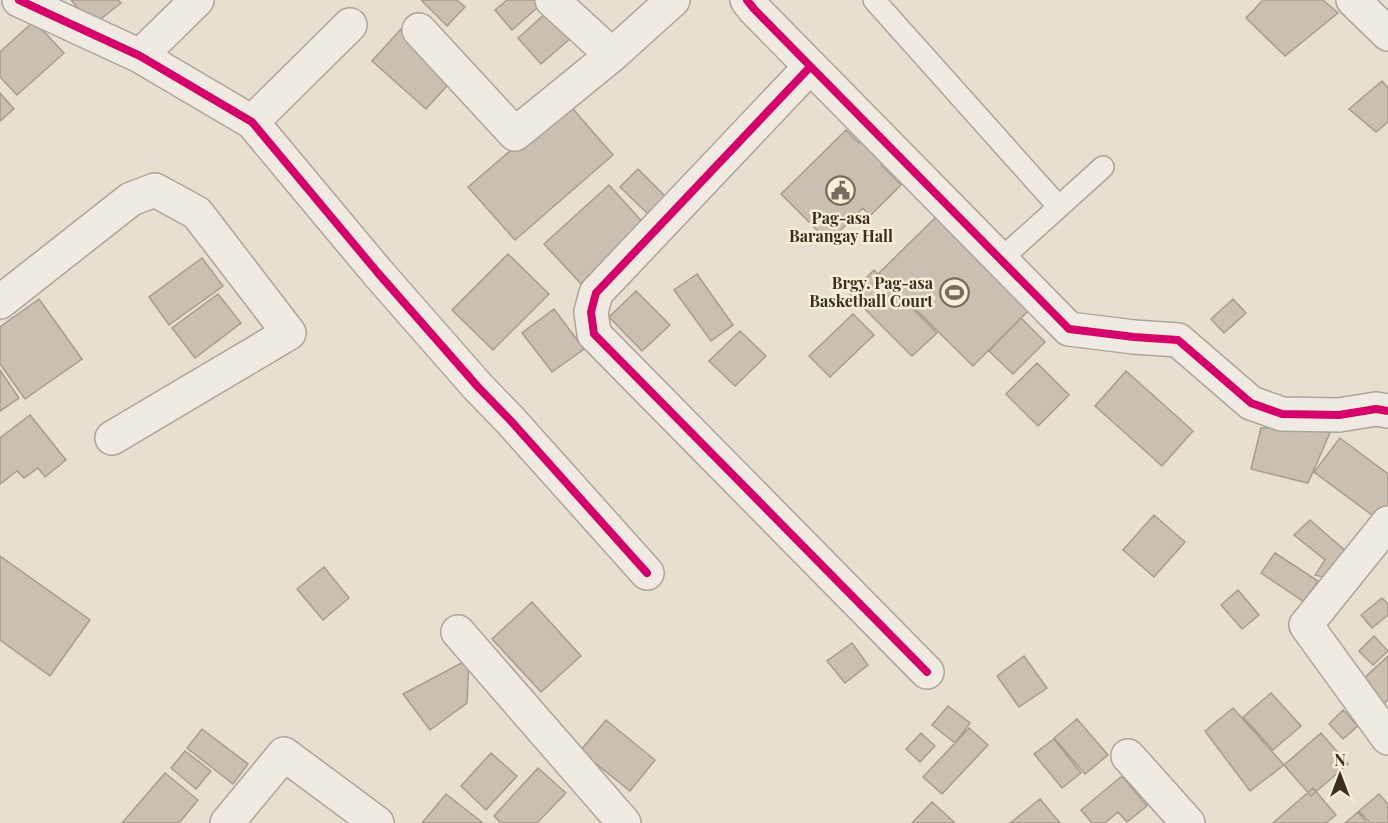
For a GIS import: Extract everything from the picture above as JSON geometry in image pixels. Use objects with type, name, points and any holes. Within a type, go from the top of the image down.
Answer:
[{"type":"street","points":[[19,0],[140,56],[252,122],[386,282],[647,573]]},
{"type":"street","points":[[140,56],[197,0]]},
{"type":"street","points":[[552,0],[612,55]]},
{"type":"street","points":[[419,30],[516,134],[612,55],[673,0]]},
{"type":"street","points":[[1353,0],[1388,34]]},
{"type":"street","points":[[755,3],[810,67],[1069,329],[1178,340],[1251,403],[1282,414],[1339,415],[1376,409],[1388,411]]},
{"type":"street","points":[[252,122],[350,25]]},
{"type":"street","points":[[810,67],[596,293],[591,312],[594,334],[927,672]]},
{"type":"street","points":[[0,302],[131,199],[155,190],[197,213],[289,333],[112,438]]},
{"type":"street","points":[[1388,524],[1306,625],[1388,738]]},
{"type":"street","points":[[458,632],[624,823]]},
{"type":"street","points":[[227,823],[284,754],[377,823]]},
{"type":"street","points":[[1128,756],[1188,823]]},
{"type":"lane","points":[[874,0],[1059,207]]},
{"type":"lane","points":[[1000,260],[1103,167]]},
{"type":"building","points":[[71,0],[118,0],[121,3],[92,26]]},
{"type":"building","points":[[422,0],[457,0],[465,7],[447,26]]},
{"type":"building","points":[[507,0],[542,0],[544,2],[512,30],[495,10]]},
{"type":"building","points":[[1263,0],[1323,0],[1338,13],[1285,56],[1246,18]]},
{"type":"building","points":[[556,4],[579,31],[541,64],[518,38]]},
{"type":"building","points":[[34,21],[64,53],[17,95],[0,77],[0,52]]},
{"type":"building","points":[[401,29],[455,77],[426,109],[372,61]]},
{"type":"building","points":[[1382,81],[1388,88],[1388,122],[1376,132],[1349,109]]},
{"type":"building","points":[[0,93],[14,109],[0,121]]},
{"type":"building","points":[[567,102],[613,155],[515,240],[468,187]]},
{"type":"building","name":"Pag-asa Barangay Hall","points":[[846,130],[859,143],[862,139],[885,162],[881,165],[901,185],[870,216],[863,208],[829,242],[781,194]]},
{"type":"building","points":[[638,169],[669,200],[652,218],[620,187]]},
{"type":"building","points":[[609,185],[647,227],[582,285],[544,244]]},
{"type":"building","name":"Brgy. Pag-asa Basketball Court","points":[[936,217],[1029,310],[973,366],[879,273]]},
{"type":"building","points":[[508,254],[549,294],[493,350],[452,310]]},
{"type":"building","points":[[202,258],[223,286],[169,325],[149,297]]},
{"type":"building","points":[[874,270],[937,333],[912,356],[850,294]]},
{"type":"building","points":[[697,274],[733,325],[711,341],[674,290]]},
{"type":"building","points":[[636,291],[670,325],[642,351],[609,317]]},
{"type":"building","points":[[218,294],[241,323],[195,358],[172,328]]},
{"type":"building","points":[[39,299],[82,359],[25,399],[0,364],[0,327]]},
{"type":"building","points":[[1233,299],[1246,313],[1224,333],[1211,319]]},
{"type":"building","points":[[554,309],[584,349],[552,372],[522,333]]},
{"type":"building","points":[[853,314],[874,335],[830,377],[809,356]]},
{"type":"building","points":[[1021,318],[1045,342],[1013,374],[989,351]]},
{"type":"building","points":[[740,331],[766,356],[735,386],[709,361]]},
{"type":"building","points":[[1037,363],[1069,395],[1038,426],[1006,394]]},
{"type":"building","points":[[0,370],[19,398],[0,411]]},
{"type":"building","points":[[1126,371],[1193,431],[1162,466],[1095,406]]},
{"type":"building","points":[[30,415],[66,460],[45,477],[38,468],[24,478],[17,471],[0,484],[0,438]]},
{"type":"building","points":[[1333,426],[1308,483],[1251,469],[1261,428]]},
{"type":"building","points":[[1340,438],[1388,474],[1388,518],[1384,524],[1314,472]]},
{"type":"building","points":[[1154,515],[1185,542],[1154,577],[1123,550]]},
{"type":"building","points":[[1310,520],[1348,553],[1331,579],[1315,575],[1325,560],[1294,535]]},
{"type":"building","points":[[1275,553],[1318,581],[1304,602],[1261,573]]},
{"type":"building","points":[[0,556],[90,620],[50,676],[0,640]]},
{"type":"building","points":[[324,567],[349,598],[323,620],[297,589]]},
{"type":"building","points":[[1238,590],[1259,615],[1242,629],[1221,605]]},
{"type":"building","points":[[1382,598],[1388,604],[1388,615],[1372,628],[1361,615]]},
{"type":"building","points":[[532,602],[581,656],[541,692],[492,639]]},
{"type":"building","points":[[1374,636],[1388,651],[1373,665],[1359,651]]},
{"type":"building","points":[[852,643],[868,665],[845,683],[827,661]]},
{"type":"building","points":[[1024,656],[1047,688],[1019,707],[997,676]]},
{"type":"building","points":[[1388,656],[1388,700],[1382,705],[1361,681]]},
{"type":"building","points":[[469,659],[467,703],[430,730],[403,694]]},
{"type":"building","points":[[1271,693],[1301,726],[1273,750],[1243,717]]},
{"type":"building","points":[[948,706],[970,723],[955,743],[932,725]]},
{"type":"building","points":[[1233,708],[1284,765],[1250,791],[1205,731]]},
{"type":"building","points":[[1343,710],[1358,726],[1343,739],[1329,724]]},
{"type":"building","points":[[1077,719],[1108,755],[1085,774],[1054,738]]},
{"type":"building","points":[[606,720],[655,760],[630,791],[580,751]]},
{"type":"building","points":[[969,728],[988,745],[942,794],[923,777]]},
{"type":"building","points":[[202,729],[248,764],[233,784],[187,748]]},
{"type":"building","points":[[921,733],[935,746],[920,762],[906,749]]},
{"type":"building","points":[[1321,733],[1348,764],[1311,796],[1284,765]]},
{"type":"building","points":[[1054,739],[1081,773],[1062,788],[1034,754]]},
{"type":"building","points":[[185,751],[211,771],[196,789],[171,768]]},
{"type":"building","points":[[491,753],[517,776],[486,810],[461,786]]},
{"type":"building","points":[[538,768],[566,793],[537,823],[501,823],[494,816]]},
{"type":"building","points":[[165,773],[198,800],[179,823],[122,823]]},
{"type":"building","points":[[1122,776],[1147,806],[1127,822],[1118,812],[1105,823],[1092,823],[1081,810]]},
{"type":"building","points":[[1313,788],[1336,815],[1326,823],[1273,823]]},
{"type":"building","points":[[446,794],[483,823],[422,823]]},
{"type":"building","points":[[1379,794],[1388,804],[1388,823],[1370,823],[1359,811]]},
{"type":"building","points":[[1040,799],[1060,823],[1010,823]]},
{"type":"building","points":[[932,802],[955,823],[912,823]]},
{"type":"building","points":[[1358,812],[1367,823],[1345,823]]},
{"type":"cycle path","points":[[19,0],[140,56],[252,122],[378,273],[647,573]]},
{"type":"cycle path","points":[[747,0],[1069,329],[1178,340],[1251,403],[1282,414],[1339,415],[1376,409],[1388,411]]},
{"type":"cycle path","points":[[810,67],[596,293],[591,312],[594,334],[927,672]]},
{"type":"place","name":"Pag-asa Barangay Hall","points":[[841,190]]},
{"type":"place","name":"Brgy. Pag-asa Basketball Court","points":[[954,292]]}]
